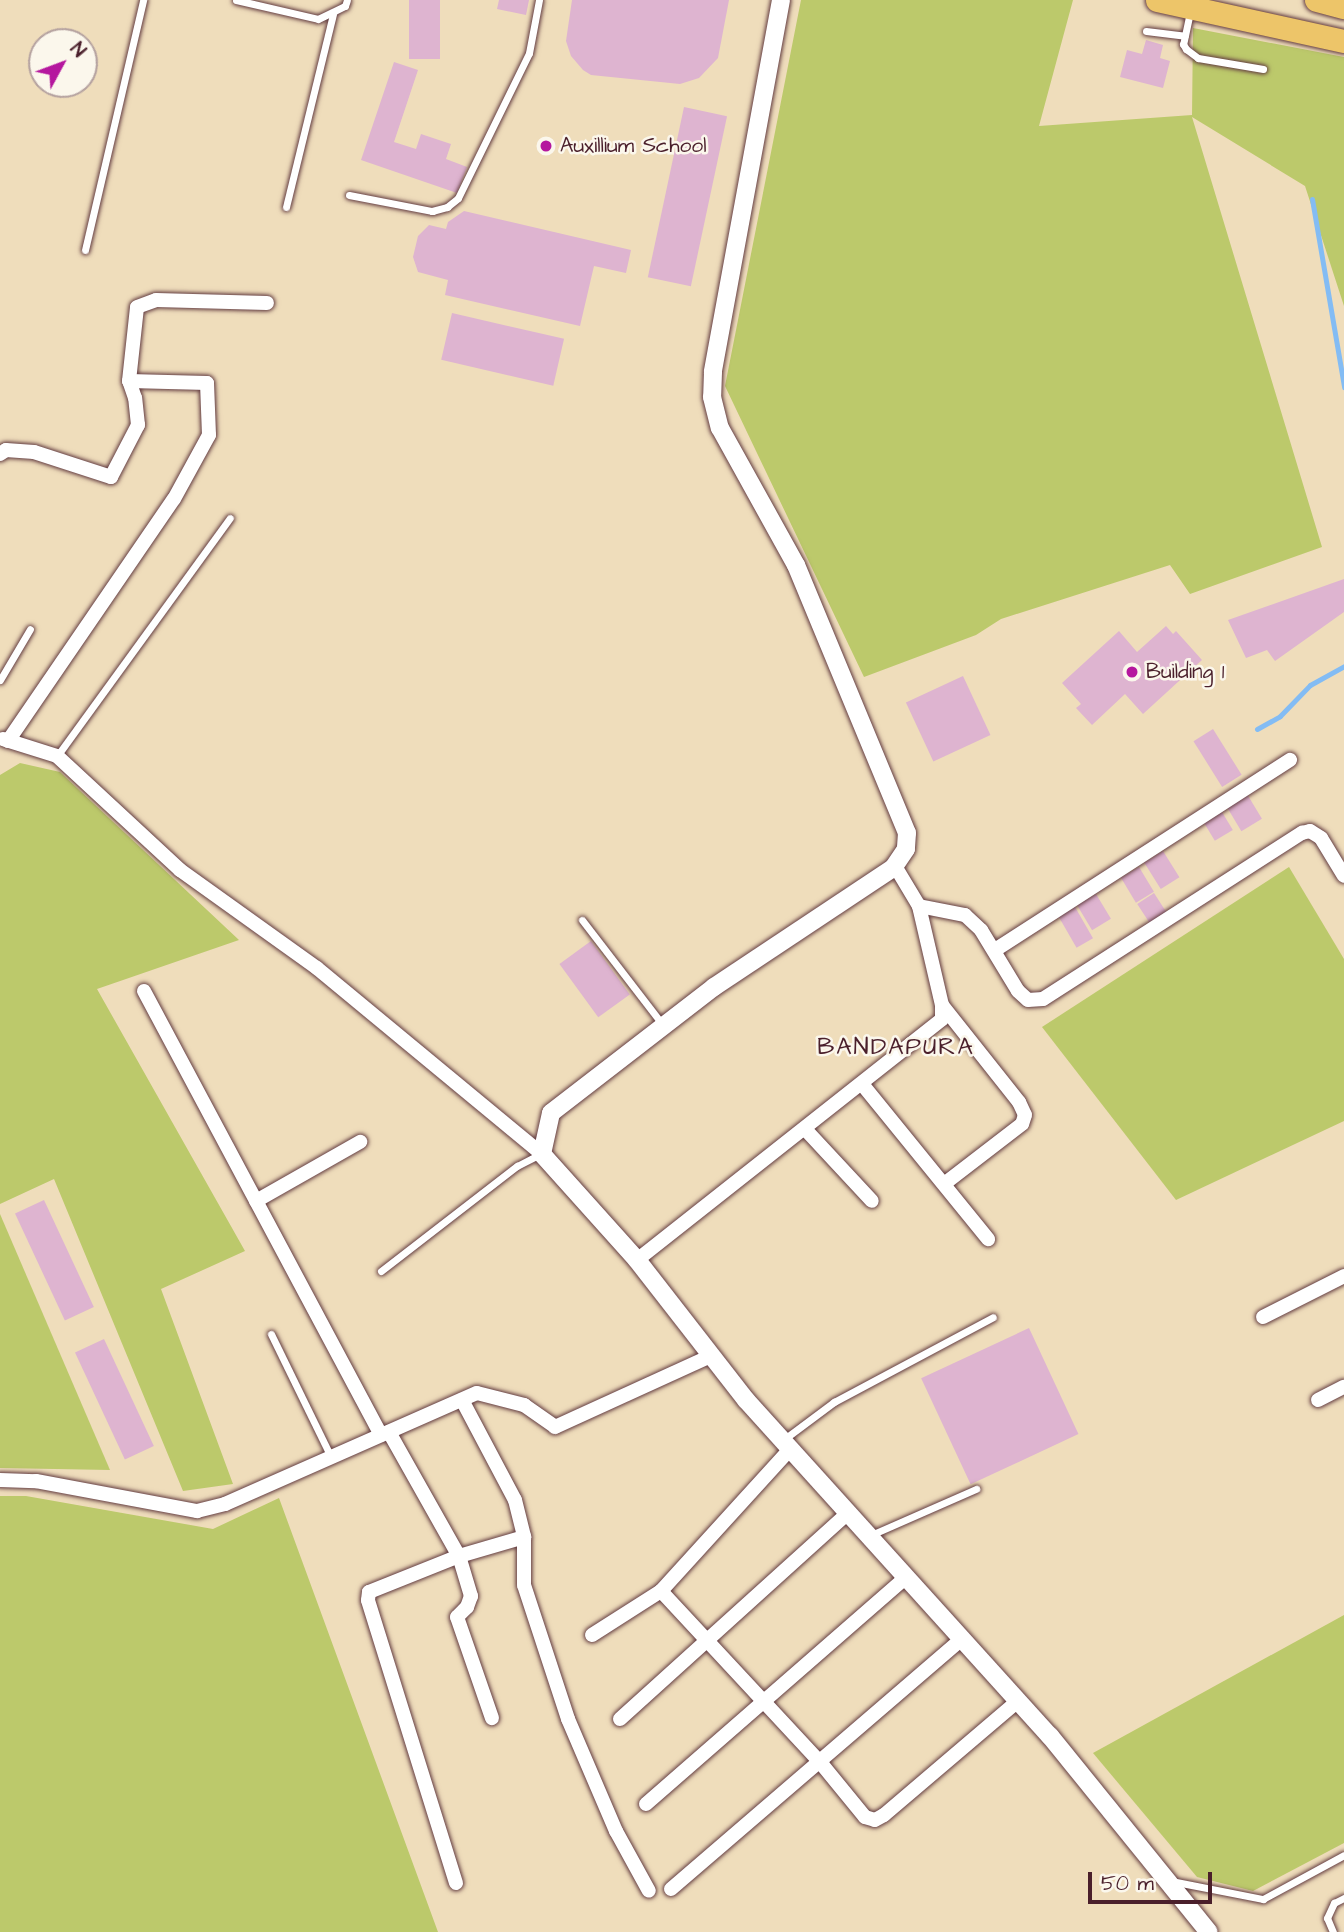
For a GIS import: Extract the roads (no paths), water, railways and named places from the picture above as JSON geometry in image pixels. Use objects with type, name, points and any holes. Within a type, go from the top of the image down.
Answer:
[{"type":"highway","points":[[1317,0],[1344,7]]},
{"type":"main road","points":[[1157,0],[1344,41]]},
{"type":"street","points":[[542,1154],[551,1113],[714,987],[895,866],[906,849],[907,833],[796,565],[720,428],[712,397],[713,372],[781,0]]},
{"type":"street","points":[[0,454],[6,450],[34,452],[111,477],[138,425],[135,398],[129,381],[137,307],[156,300],[267,303]]},
{"type":"street","points":[[129,381],[207,383],[209,435],[174,499],[4,740],[57,756],[180,870],[317,968],[542,1154],[637,1260],[711,1356],[786,1445],[1018,1701],[1209,1932]]},
{"type":"street","points":[[995,950],[1290,760]]},
{"type":"street","points":[[919,906],[965,915],[995,950],[1018,991],[1028,1000],[1042,999],[1302,833],[1310,831],[1321,838],[1344,876]]},
{"type":"street","points":[[637,1260],[942,1019],[942,1005],[919,906],[895,866]]},
{"type":"street","points":[[144,991],[385,1433],[459,1556],[471,1596],[467,1607],[457,1617],[492,1718]]},
{"type":"street","points":[[942,1005],[1019,1102],[1025,1115],[1023,1124],[944,1184]]},
{"type":"street","points":[[862,1084],[988,1239]]},
{"type":"street","points":[[805,1129],[872,1201]]},
{"type":"street","points":[[256,1200],[360,1142]]},
{"type":"street","points":[[1263,1317],[1344,1276]]},
{"type":"street","points":[[0,1480],[36,1481],[197,1511],[225,1503],[477,1393],[524,1405],[555,1427],[711,1356]]},
{"type":"street","points":[[1318,1400],[1344,1387]]},
{"type":"street","points":[[462,1400],[515,1500],[524,1537],[524,1586],[568,1719],[616,1831],[649,1891]]},
{"type":"street","points":[[592,1635],[661,1591],[786,1445]]},
{"type":"street","points":[[620,1719],[848,1513]]},
{"type":"street","points":[[456,1882],[368,1600],[369,1592],[377,1586],[459,1556],[524,1537]]},
{"type":"street","points":[[646,1804],[906,1577]]},
{"type":"street","points":[[661,1591],[820,1762],[865,1817],[875,1819],[1018,1701]]},
{"type":"street","points":[[671,1889],[962,1639]]},
{"type":"lane","points":[[85,250],[143,0]]},
{"type":"lane","points":[[236,0],[318,19],[333,14],[345,6],[347,0]]},
{"type":"lane","points":[[349,195],[432,211],[447,207],[458,198],[529,53],[539,0]]},
{"type":"lane","points":[[1191,8],[1185,36],[1186,49],[1198,58],[1263,69]]},
{"type":"lane","points":[[286,207],[333,14]]},
{"type":"lane","points":[[1146,30],[1185,36]]},
{"type":"lane","points":[[57,756],[230,518]]},
{"type":"lane","points":[[0,680],[30,629]]},
{"type":"lane","points":[[582,920],[664,1026]]},
{"type":"lane","points":[[381,1271],[517,1166],[542,1154]]},
{"type":"lane","points":[[786,1445],[834,1402],[993,1317]]},
{"type":"lane","points":[[271,1334],[331,1457]]},
{"type":"lane","points":[[869,1536],[976,1489]]},
{"type":"lane","points":[[1167,1880],[1263,1899],[1344,1855]]},
{"type":"lane","points":[[1333,1932],[1327,1918],[1334,1903],[1344,1898]]},
{"type":"waterway","points":[[1312,199],[1344,387]]},
{"type":"waterway","points":[[1257,729],[1280,716],[1310,685],[1344,666]]},
{"type":"place","name":"Auxillium School","points":[[546,146]]},
{"type":"place","name":"Building 1","points":[[1132,672]]},
{"type":"district","name":"BANDAPURA","points":[[896,1048]]}]
